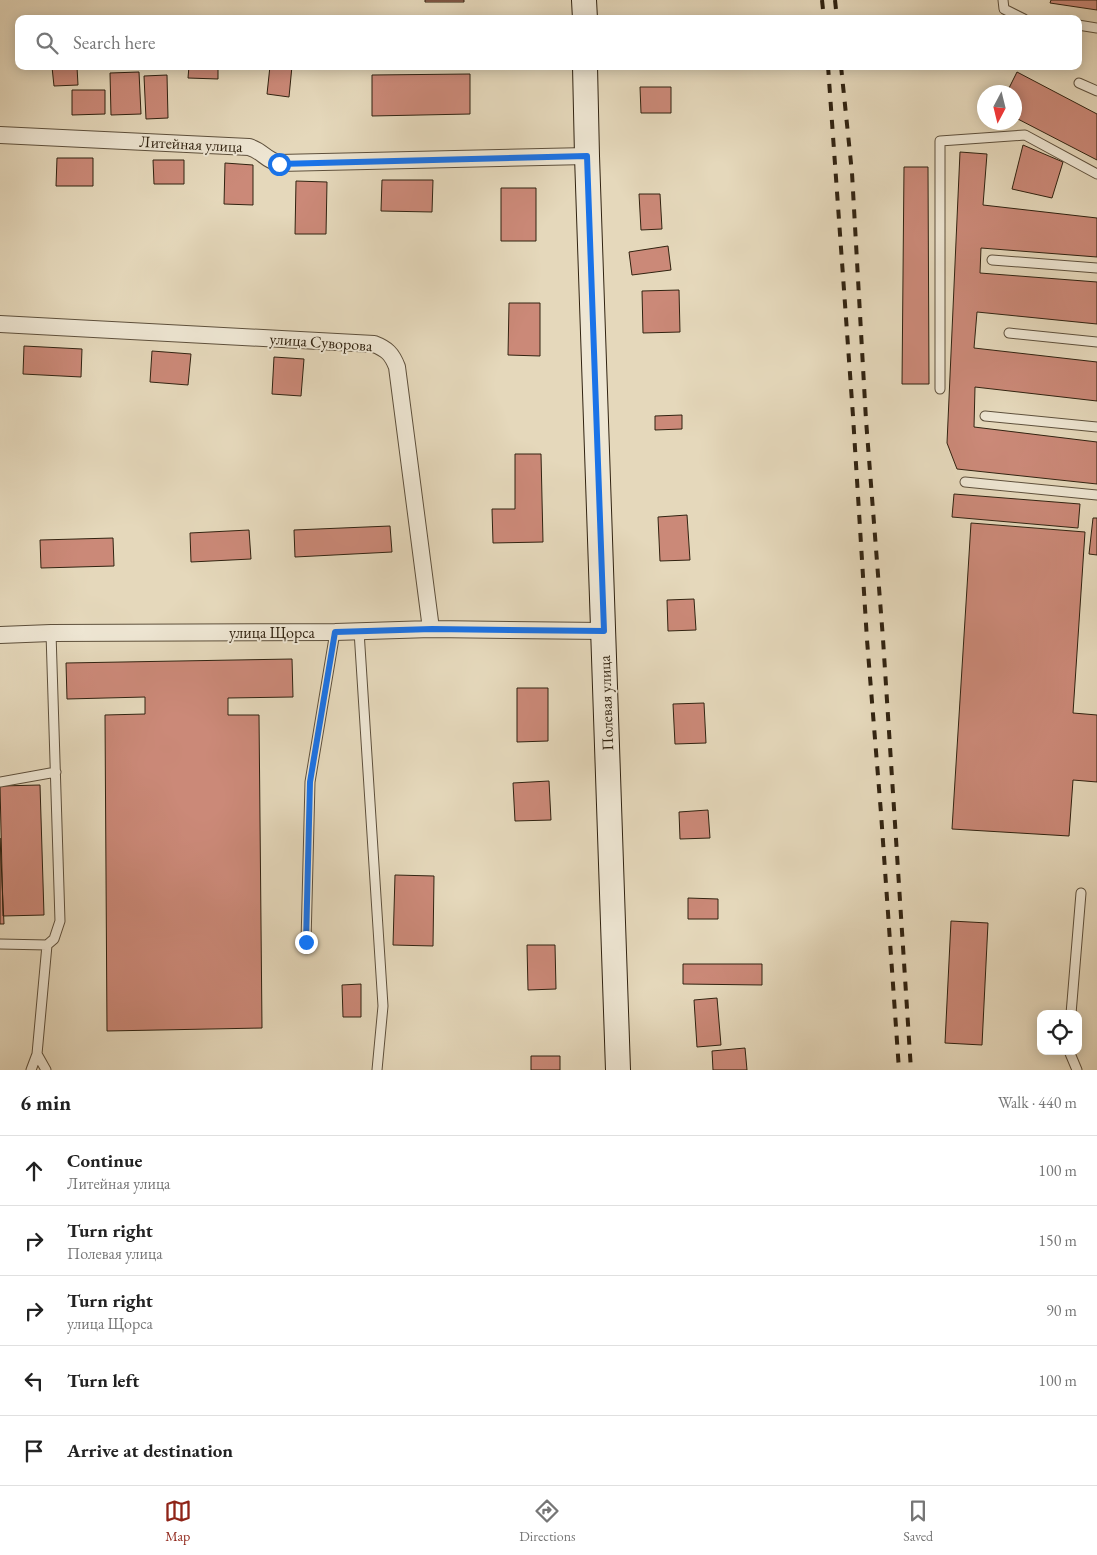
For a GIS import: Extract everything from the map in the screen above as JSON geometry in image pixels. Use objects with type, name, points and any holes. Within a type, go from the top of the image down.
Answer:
[{"type":"street","points":[[584,0],[584,15]]},
{"type":"street","name":"Полевая улица","points":[[585,70],[618,1070]]},
{"type":"street","name":"Литейная улица","points":[[0,135],[249,147],[258,149],[270,161],[279,164],[587,156]]},
{"type":"street","name":"улица Суворова","points":[[0,324],[374,344],[386,348],[393,357],[397,367],[432,629]]},
{"type":"street","name":"улица Щорса","points":[[0,635],[51,633],[359,632],[432,629],[604,631]]},
{"type":"lane","points":[[1003,0],[1004,9],[1016,15]]},
{"type":"lane","points":[[1082,26],[1097,28]]},
{"type":"lane","points":[[1079,83],[1097,91]]},
{"type":"lane","points":[[940,389],[940,141],[1026,135],[1097,174]]},
{"type":"lane","points":[[992,260],[1097,268]]},
{"type":"lane","points":[[1009,333],[1097,342]]},
{"type":"lane","points":[[985,416],[1097,427]]},
{"type":"lane","points":[[965,482],[1097,495]]},
{"type":"lane","points":[[306,942],[310,782],[335,632]]},
{"type":"lane","points":[[359,632],[383,1006],[377,1070]]},
{"type":"lane","points":[[0,944],[47,945],[54,939],[60,921],[51,633]]},
{"type":"lane","points":[[0,782],[56,772]]},
{"type":"lane","points":[[1071,1010],[1081,893]]},
{"type":"lane","points":[[31,1070],[37,1054],[47,945]]},
{"type":"lane","points":[[37,1054],[46,1070]]},
{"type":"lane","points":[[1071,1055],[1077,1070]]},
{"type":"building","points":[[425,0],[464,0],[464,2],[425,2]]},
{"type":"building","points":[[1051,0],[1097,0],[1097,10],[1050,3]]},
{"type":"building","points":[[52,70],[77,70],[78,85],[54,86]]},
{"type":"building","points":[[189,70],[218,70],[218,79],[188,78]]},
{"type":"building","points":[[270,70],[292,70],[289,97],[267,94]]},
{"type":"building","points":[[139,72],[141,114],[111,115],[110,73]]},
{"type":"building","points":[[1017,72],[1097,114],[1097,160],[1022,121],[1022,85],[1010,85]]},
{"type":"building","points":[[470,74],[470,114],[372,116],[372,75]]},
{"type":"building","points":[[167,75],[168,118],[146,119],[144,76]]},
{"type":"building","points":[[640,87],[671,87],[671,113],[641,113]]},
{"type":"building","points":[[72,90],[105,90],[105,114],[72,115]]},
{"type":"building","points":[[1023,145],[1063,162],[1052,198],[1012,189]]},
{"type":"building","points":[[960,152],[987,154],[983,205],[1097,218],[1097,257],[981,248],[980,273],[1097,282],[1097,324],[977,312],[974,348],[1097,362],[1097,401],[975,387],[974,427],[1097,442],[1097,484],[957,469],[947,443]]},
{"type":"building","points":[[57,158],[93,158],[93,186],[56,186]]},
{"type":"building","points":[[153,160],[184,160],[184,184],[154,184]]},
{"type":"building","points":[[225,163],[253,165],[253,205],[224,204]]},
{"type":"building","points":[[904,167],[928,167],[929,384],[902,384]]},
{"type":"building","points":[[382,180],[433,180],[432,212],[381,211]]},
{"type":"building","points":[[296,181],[327,182],[326,234],[295,234]]},
{"type":"building","points":[[501,188],[536,188],[536,241],[501,241]]},
{"type":"building","points":[[639,194],[660,194],[662,229],[641,230]]},
{"type":"building","points":[[668,246],[671,270],[632,275],[629,252]]},
{"type":"building","points":[[679,290],[680,332],[643,333],[642,291]]},
{"type":"building","points":[[509,303],[540,303],[540,356],[508,355]]},
{"type":"building","points":[[24,346],[82,349],[81,377],[23,374]]},
{"type":"building","points":[[152,351],[191,354],[188,385],[150,382]]},
{"type":"building","points":[[274,357],[304,359],[301,396],[272,394]]},
{"type":"building","points":[[682,415],[682,429],[655,430],[655,416]]},
{"type":"building","points":[[515,454],[541,454],[543,542],[493,543],[492,509],[515,509]]},
{"type":"building","points":[[954,494],[1080,504],[1078,528],[952,517]]},
{"type":"building","points":[[687,515],[690,560],[660,561],[658,517]]},
{"type":"building","points":[[1093,518],[1097,518],[1097,555],[1089,554]]},
{"type":"building","points":[[971,523],[1085,532],[1073,713],[1097,715],[1097,782],[1073,780],[1069,836],[952,829]]},
{"type":"building","points":[[390,526],[392,552],[295,557],[294,530]]},
{"type":"building","points":[[249,530],[251,559],[191,562],[190,533]]},
{"type":"building","points":[[113,538],[114,566],[41,568],[40,540]]},
{"type":"building","points":[[694,599],[696,630],[668,631],[667,600]]},
{"type":"building","points":[[292,659],[293,697],[228,698],[228,715],[259,715],[262,1028],[107,1031],[105,715],[145,714],[145,697],[67,699],[66,663]]},
{"type":"building","points":[[517,688],[548,688],[548,741],[517,742]]},
{"type":"building","points":[[704,703],[706,743],[675,744],[673,704]]},
{"type":"building","points":[[549,781],[551,820],[515,821],[513,783]]},
{"type":"building","points":[[40,785],[44,915],[3,916],[0,786]]},
{"type":"building","points":[[708,810],[710,838],[680,839],[679,812]]},
{"type":"building","points":[[0,838],[4,924],[0,924]]},
{"type":"building","points":[[395,875],[434,876],[433,946],[393,945]]},
{"type":"building","points":[[688,898],[718,899],[718,919],[688,919]]},
{"type":"building","points":[[951,921],[988,923],[982,1045],[945,1043]]},
{"type":"building","points":[[527,945],[555,945],[556,989],[528,990]]},
{"type":"building","points":[[683,964],[762,964],[762,985],[683,984]]},
{"type":"building","points":[[361,984],[361,1017],[343,1017],[342,985]]},
{"type":"building","points":[[717,998],[721,1045],[697,1047],[694,1000]]},
{"type":"building","points":[[745,1048],[747,1070],[713,1070],[712,1051]]},
{"type":"building","points":[[531,1056],[560,1056],[560,1070],[531,1070]]},
{"type":"railway","points":[[822,0],[824,15]]},
{"type":"railway","points":[[835,0],[837,15]]},
{"type":"railway","points":[[828,70],[867,640],[899,1070]]},
{"type":"railway","points":[[841,70],[852,173],[866,420],[883,639],[911,1070]]},
{"type":"route","points":[[279,164],[587,156],[604,631],[432,629],[335,632],[310,782],[306,942]]}]
